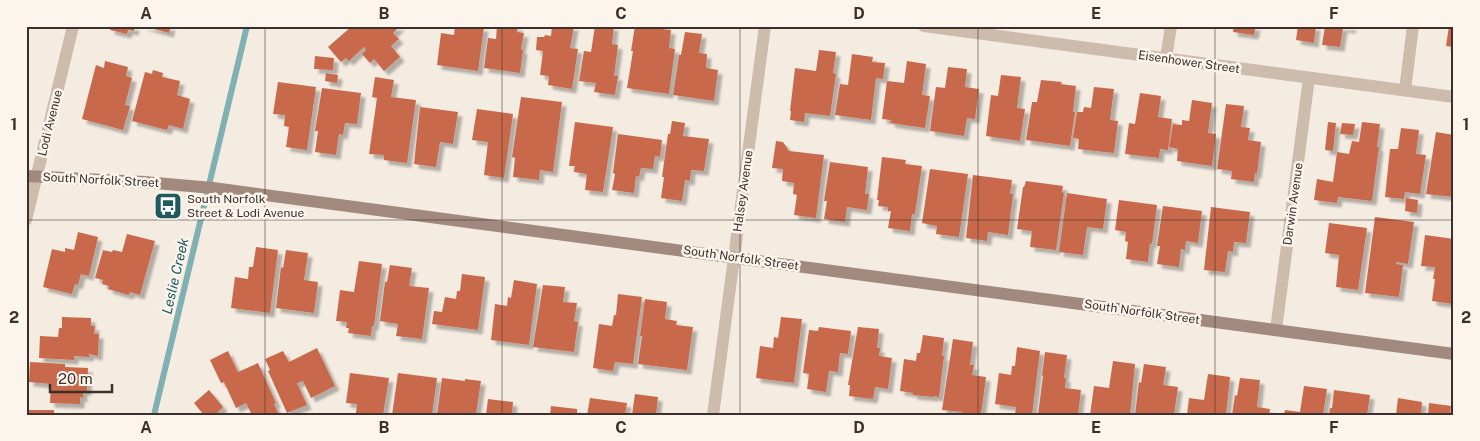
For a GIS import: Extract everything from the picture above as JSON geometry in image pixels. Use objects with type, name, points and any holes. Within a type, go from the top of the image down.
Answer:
[{"type":"main road","name":"South Norfolk Street","points":[[32,176],[179,185],[247,192],[1454,354]]},
{"type":"street","name":"Lodi Avenue","points":[[26,220],[32,176],[73,26]]},
{"type":"street","name":"Halsey Avenue","points":[[712,415],[765,26]]},
{"type":"street","name":"Eisenhower Street","points":[[924,26],[1454,97]]},
{"type":"street","points":[[1166,58],[1171,26]]},
{"type":"street","points":[[1405,90],[1413,26]]},
{"type":"street","name":"Darwin Avenue","points":[[1276,330],[1309,78]]},
{"type":"building","points":[[111,26],[135,26],[134,31],[128,30],[127,34],[110,30]]},
{"type":"building","points":[[143,26],[171,26],[169,33]]},
{"type":"building","points":[[352,26],[400,26],[393,33],[399,39],[391,46],[400,57],[384,71],[374,59],[370,63],[362,54],[366,50],[364,47],[349,61],[346,58],[341,62],[328,47]]},
{"type":"building","points":[[455,26],[484,27],[478,71],[437,65],[441,33],[454,35]]},
{"type":"building","points":[[497,26],[518,26],[517,32],[524,33],[520,73],[484,68],[488,38],[496,39]]},
{"type":"building","points":[[552,26],[574,26],[570,48],[578,49],[572,89],[548,85],[549,76],[540,75],[543,51],[536,50],[537,37],[551,36]]},
{"type":"building","points":[[595,26],[614,26],[612,44],[618,45],[614,76],[618,76],[615,95],[594,92],[596,83],[579,81],[584,51],[591,52]]},
{"type":"building","points":[[635,26],[671,30],[669,48],[675,49],[669,94],[627,88]]},
{"type":"building","points":[[1234,26],[1256,26],[1254,35],[1233,32]]},
{"type":"building","points":[[1298,26],[1316,26],[1314,43],[1296,40]]},
{"type":"building","points":[[1325,26],[1352,26],[1351,29],[1343,28],[1340,47],[1322,45]]},
{"type":"building","points":[[1449,26],[1454,26],[1454,47],[1446,46]]},
{"type":"building","points":[[685,32],[702,34],[699,53],[707,54],[706,68],[718,70],[714,101],[673,95],[679,55],[681,55]]},
{"type":"building","points":[[819,50],[836,52],[833,73],[836,74],[830,116],[805,113],[804,122],[790,120],[795,68],[816,71]]},
{"type":"building","points":[[852,54],[873,57],[872,62],[885,63],[883,79],[876,78],[871,120],[835,115],[840,84],[848,85]]},
{"type":"building","points":[[315,56],[334,58],[333,70],[314,69]]},
{"type":"building","points":[[105,61],[128,67],[126,76],[132,78],[125,105],[130,106],[123,130],[82,119],[96,65],[104,68]]},
{"type":"building","points":[[907,61],[926,64],[922,95],[930,96],[925,128],[890,123],[891,120],[882,119],[887,81],[904,83]]},
{"type":"building","points":[[948,67],[967,69],[965,87],[979,89],[975,119],[967,118],[964,136],[930,131],[936,87],[945,88]]},
{"type":"building","points":[[153,70],[163,73],[162,77],[180,81],[177,95],[190,99],[183,129],[169,125],[167,130],[132,121],[145,72],[152,74]]},
{"type":"building","points":[[326,73],[338,75],[337,83],[325,81]]},
{"type":"building","points":[[1001,75],[1021,77],[1017,108],[1025,109],[1020,141],[986,136],[991,95],[998,96]]},
{"type":"building","points":[[375,77],[394,80],[391,97],[416,100],[407,163],[384,160],[384,155],[369,154],[377,98],[372,97]]},
{"type":"building","points":[[1041,80],[1062,82],[1061,84],[1076,86],[1073,112],[1075,112],[1070,146],[1026,140],[1032,102],[1037,102]]},
{"type":"building","points":[[278,82],[316,87],[307,150],[286,147],[289,127],[284,126],[285,115],[273,114]]},
{"type":"building","points":[[1094,87],[1114,89],[1110,120],[1118,121],[1114,153],[1078,149],[1079,139],[1073,138],[1077,112],[1083,112],[1084,107],[1091,108]]},
{"type":"building","points":[[322,88],[361,93],[357,124],[345,123],[343,135],[339,134],[336,155],[315,152],[318,131],[315,131]]},
{"type":"building","points":[[1140,93],[1161,96],[1158,117],[1172,119],[1168,150],[1160,149],[1159,158],[1125,154],[1129,123],[1135,124]]},
{"type":"building","points":[[521,97],[562,102],[553,172],[540,170],[539,180],[513,177],[515,158],[512,157]]},
{"type":"building","points":[[1192,100],[1212,103],[1208,133],[1216,134],[1212,166],[1177,161],[1178,149],[1169,147],[1173,124],[1182,125],[1182,120],[1189,121]]},
{"type":"building","points":[[1226,104],[1244,106],[1241,127],[1250,128],[1248,140],[1261,142],[1257,174],[1255,173],[1254,182],[1231,179],[1232,171],[1217,169]]},
{"type":"building","points":[[420,107],[458,112],[453,144],[440,142],[436,167],[414,164]]},
{"type":"building","points":[[477,109],[513,114],[504,178],[484,175],[488,142],[472,140]]},
{"type":"building","points":[[672,121],[685,123],[683,136],[709,139],[704,171],[691,170],[690,181],[685,180],[682,201],[661,198],[668,134],[670,134]]},
{"type":"building","points":[[575,122],[613,127],[603,192],[585,190],[587,174],[574,172],[575,166],[569,166]]},
{"type":"building","points":[[1328,122],[1336,123],[1333,151],[1325,150]]},
{"type":"building","points":[[1362,122],[1380,124],[1372,201],[1338,197],[1337,203],[1314,200],[1317,179],[1333,182],[1337,152],[1349,154],[1352,141],[1359,142]]},
{"type":"building","points":[[1342,123],[1355,124],[1353,135],[1340,134]]},
{"type":"building","points":[[1401,128],[1419,130],[1416,154],[1426,155],[1420,194],[1405,192],[1404,199],[1385,197],[1390,149],[1398,149]]},
{"type":"building","points":[[1436,132],[1454,135],[1454,197],[1426,194]]},
{"type":"building","points":[[618,134],[662,140],[660,157],[655,156],[653,169],[641,168],[639,177],[636,176],[634,193],[612,190]]},
{"type":"building","points":[[776,141],[783,142],[789,151],[824,155],[816,218],[794,215],[797,195],[793,194],[794,183],[782,181],[783,169],[772,168]]},
{"type":"building","points":[[882,157],[906,160],[905,164],[922,166],[915,214],[912,214],[910,231],[888,228],[891,211],[888,211],[888,207],[878,206]]},
{"type":"building","points":[[830,162],[868,167],[865,194],[869,194],[867,210],[847,207],[845,222],[824,219],[827,201],[824,201]]},
{"type":"building","points":[[930,169],[968,174],[959,237],[936,234],[937,226],[922,223]]},
{"type":"building","points":[[973,175],[1012,180],[1010,194],[1013,194],[1008,235],[988,232],[987,241],[966,238]]},
{"type":"building","points":[[1026,181],[1063,186],[1062,192],[1064,193],[1056,250],[1030,247],[1032,231],[1017,229],[1023,187]]},
{"type":"building","points":[[1067,193],[1107,199],[1103,229],[1087,227],[1083,255],[1059,252]]},
{"type":"building","points":[[1406,198],[1418,200],[1417,213],[1405,211]]},
{"type":"building","points":[[1119,200],[1157,205],[1148,262],[1126,259],[1128,242],[1125,241],[1126,232],[1115,230]]},
{"type":"building","points":[[1163,206],[1202,211],[1198,243],[1186,241],[1185,250],[1181,249],[1179,267],[1157,264],[1160,246],[1157,246]]},
{"type":"building","points":[[1211,207],[1250,212],[1246,243],[1234,242],[1233,252],[1228,251],[1225,272],[1204,270]]},
{"type":"building","points":[[1375,217],[1414,222],[1408,264],[1396,262],[1396,264],[1403,265],[1399,297],[1365,293]]},
{"type":"building","points":[[1329,223],[1367,228],[1358,290],[1336,287],[1339,255],[1325,253]]},
{"type":"building","points":[[78,232],[98,237],[89,276],[81,274],[78,285],[75,284],[72,294],[43,287],[52,249],[65,252],[65,248],[74,250]]},
{"type":"building","points":[[127,234],[155,241],[140,295],[130,292],[129,295],[108,289],[109,286],[102,284],[103,280],[95,278],[103,250],[122,252]]},
{"type":"building","points":[[1425,235],[1454,239],[1453,304],[1432,301],[1435,267],[1421,266]]},
{"type":"building","points":[[256,247],[278,250],[270,313],[231,308],[235,277],[248,279],[249,267],[253,267]]},
{"type":"building","points":[[286,250],[308,253],[304,280],[318,282],[314,313],[276,308],[281,267],[283,268]]},
{"type":"building","points":[[359,261],[382,264],[371,336],[348,333],[349,328],[346,328],[347,322],[336,321],[340,290],[354,292]]},
{"type":"building","points":[[390,265],[412,268],[409,286],[429,288],[422,339],[396,336],[398,324],[380,321],[385,282],[387,282]]},
{"type":"building","points":[[462,274],[485,277],[478,330],[432,324],[434,311],[442,312],[445,297],[456,299],[457,291],[460,291]]},
{"type":"building","points":[[514,280],[537,284],[529,345],[491,340],[495,304],[507,306],[508,297],[511,298]]},
{"type":"building","points":[[543,285],[565,287],[563,302],[577,303],[574,321],[578,322],[574,352],[533,347]]},
{"type":"building","points":[[618,294],[642,297],[633,364],[615,362],[613,371],[593,368],[599,324],[612,326],[614,315],[616,315]]},
{"type":"building","points":[[645,299],[667,302],[665,319],[677,321],[676,325],[693,327],[687,370],[638,364]]},
{"type":"building","points":[[62,317],[91,318],[91,326],[95,326],[94,334],[99,334],[98,356],[89,354],[89,357],[74,356],[74,360],[39,358],[40,336],[58,337],[59,328],[62,328]]},
{"type":"building","points":[[781,317],[802,319],[794,383],[756,378],[760,346],[773,348],[774,337],[778,338]]},
{"type":"building","points":[[819,327],[851,331],[848,354],[840,353],[838,372],[829,371],[826,392],[807,389],[809,374],[803,373],[809,330],[818,331]]},
{"type":"building","points":[[858,327],[879,329],[877,348],[880,348],[879,356],[892,358],[888,389],[875,387],[873,399],[849,396],[850,385],[848,385]]},
{"type":"building","points":[[923,335],[944,338],[942,356],[944,356],[939,397],[913,395],[913,393],[900,391],[904,359],[916,361],[917,353],[920,353]]},
{"type":"building","points":[[953,339],[973,342],[970,365],[974,365],[972,375],[986,377],[981,415],[961,415],[962,412],[942,410]]},
{"type":"building","points":[[1017,347],[1040,351],[1032,415],[1015,415],[1016,407],[995,404],[999,373],[1011,375],[1012,366],[1015,366]]},
{"type":"building","points":[[317,348],[335,386],[311,398],[303,381],[297,383],[307,405],[287,413],[268,371],[270,370],[265,359],[283,351],[289,362]]},
{"type":"building","points":[[228,351],[238,372],[258,363],[276,403],[274,404],[279,415],[256,415],[255,413],[252,415],[246,403],[236,408],[224,382],[221,383],[210,360]]},
{"type":"building","points":[[1045,352],[1067,355],[1064,378],[1066,378],[1065,388],[1081,390],[1078,415],[1038,415]]},
{"type":"building","points":[[1113,361],[1135,364],[1130,415],[1090,415],[1094,386],[1109,388]]},
{"type":"building","points":[[30,362],[65,364],[65,367],[88,368],[87,391],[83,391],[83,398],[80,397],[80,404],[50,403],[51,384],[29,382]]},
{"type":"building","points":[[1144,364],[1166,367],[1163,385],[1178,387],[1174,415],[1135,415],[1139,382],[1141,383]]},
{"type":"building","points":[[350,373],[389,378],[383,415],[360,415],[360,413],[356,413],[357,404],[346,403]]},
{"type":"building","points":[[398,373],[437,378],[432,415],[392,415]]},
{"type":"building","points":[[1208,374],[1230,377],[1226,415],[1187,415],[1189,398],[1204,400]]},
{"type":"building","points":[[442,378],[481,381],[476,414],[437,415]]},
{"type":"building","points":[[1240,378],[1260,380],[1257,407],[1270,409],[1269,415],[1232,415]]},
{"type":"building","points":[[1304,386],[1327,389],[1323,415],[1284,415],[1285,410],[1300,412]]},
{"type":"building","points":[[209,390],[223,407],[215,415],[204,415],[194,403]]},
{"type":"building","points":[[1334,390],[1370,395],[1367,415],[1329,415],[1330,408],[1332,408]]},
{"type":"building","points":[[635,394],[658,397],[656,415],[632,415]]},
{"type":"building","points":[[590,398],[627,403],[625,415],[587,415]]},
{"type":"building","points":[[1398,398],[1422,402],[1421,415],[1396,415]]},
{"type":"building","points":[[488,399],[513,402],[512,415],[486,415]]},
{"type":"building","points":[[1429,403],[1451,406],[1450,415],[1428,415]]},
{"type":"building","points":[[551,406],[577,409],[577,415],[550,415]]},
{"type":"building","points":[[26,410],[54,410],[54,415],[26,415]]},
{"type":"waterway","name":"Leslie Creek","points":[[154,415],[247,26]]},
{"type":"place","name":"South Norfolk Street & Lodi Avenue","points":[[168,206]]}]
